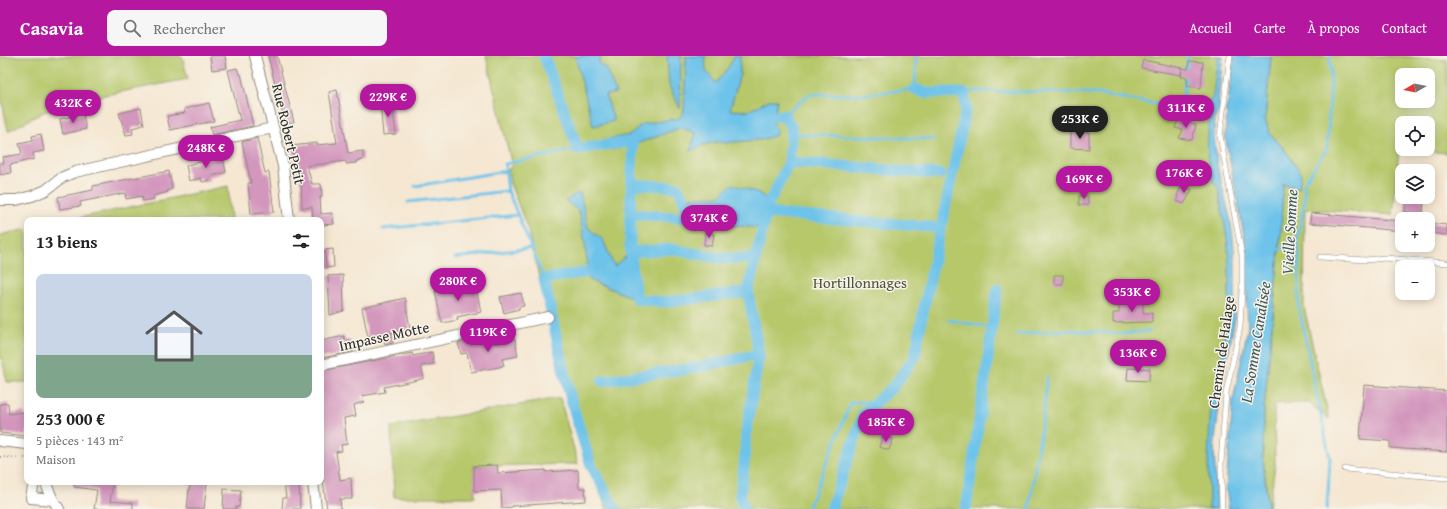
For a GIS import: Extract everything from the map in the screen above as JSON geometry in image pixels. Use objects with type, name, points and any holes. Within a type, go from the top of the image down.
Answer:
[{"type":"street","name":"Rue Robert Petit","points":[[255,56],[283,166],[289,217]]},
{"type":"street","points":[[0,200],[16,200],[32,196],[46,190],[63,177],[75,172],[273,128]]},
{"type":"street","name":"Impasse Motte","points":[[324,364],[548,317]]},
{"type":"street","points":[[0,441],[24,444]]},
{"type":"street","points":[[34,485],[32,498],[53,500]]},
{"type":"street","points":[[47,485],[53,500],[60,509]]},
{"type":"street","points":[[313,485],[316,509]]},
{"type":"lane","name":"Chemin de Halage","points":[[1222,509],[1221,463],[1226,393],[1240,327],[1242,289],[1242,255],[1220,136],[1230,56]]},
{"type":"lane","points":[[1320,257],[1366,260],[1385,258],[1447,263]]},
{"type":"lane","points":[[1345,469],[1447,478]]},
{"type":"path","points":[[0,457],[24,458]]},
{"type":"green space","points":[[0,56],[182,56],[188,79],[100,96],[46,111],[8,131],[0,91]]},
{"type":"green space","name":"Hortillonnages","points":[[486,56],[1221,56],[1211,143],[1229,220],[1233,321],[1216,405],[1212,459],[1214,509],[607,509],[590,469],[547,311],[528,230],[510,183],[508,169],[512,166]]},
{"type":"green space","points":[[1271,56],[1397,56],[1447,60],[1447,153],[1435,152],[1435,116],[1395,116],[1395,156],[1398,156],[1398,164],[1395,164],[1393,215],[1305,209],[1304,307],[1329,419],[1309,403],[1274,404],[1275,465],[1269,509],[1263,459],[1264,410],[1281,231],[1283,184],[1299,188],[1284,149],[1269,132],[1265,119]]},
{"type":"green space","points":[[228,186],[231,217],[83,217]]},
{"type":"green space","points":[[24,230],[24,382],[7,382],[2,359],[0,359],[0,235]]},
{"type":"green space","points":[[560,398],[578,464],[474,466],[475,497],[394,497],[391,427]]},
{"type":"water","points":[[575,56],[601,56],[599,63],[606,69],[616,93],[606,95],[614,121],[593,126]]},
{"type":"water","points":[[667,56],[681,56],[680,109],[669,85]]},
{"type":"water","points":[[686,56],[705,56],[706,71],[716,83],[735,56],[740,56],[740,74],[730,110],[748,111],[769,100],[777,100],[773,124],[777,129],[775,136],[750,141],[725,143],[716,142],[690,151],[696,133],[680,128],[636,144],[611,150],[609,139],[630,135],[642,124],[680,118],[684,111]]},
{"type":"water","points":[[1218,56],[1223,56],[1218,101],[1220,107],[1215,119],[1214,137],[1218,170],[1230,218],[1233,238],[1235,263],[1235,318],[1222,386],[1214,450],[1217,509],[1209,509],[1208,460],[1211,402],[1216,387],[1229,310],[1229,264],[1227,238],[1218,187],[1213,181],[1208,163],[1208,130],[1210,112],[1207,104],[1213,95]]},
{"type":"water","name":"La Somme Canalisée","points":[[1234,56],[1271,56],[1265,119],[1269,132],[1284,149],[1301,173],[1299,188],[1283,184],[1281,231],[1264,410],[1263,459],[1268,509],[1229,509],[1226,488],[1233,400],[1248,328],[1244,236],[1225,134],[1227,115],[1225,111],[1228,103]]},
{"type":"water","points":[[732,184],[759,193],[769,201],[763,223],[759,228],[685,221],[687,217],[683,197],[720,196]]},
{"type":"water","points":[[580,193],[588,228],[603,240],[614,266],[631,252],[636,299],[589,280],[585,243],[579,211],[565,201]]},
{"type":"building","points":[[210,56],[225,56],[227,68],[212,70]]},
{"type":"building","points":[[268,56],[277,56],[294,122],[285,123]]},
{"type":"building","points":[[1143,60],[1182,68],[1181,75],[1141,68]]},
{"type":"building","points":[[1189,61],[1203,62],[1201,88],[1187,86],[1187,77],[1181,77],[1182,68],[1188,69]]},
{"type":"building","points":[[237,68],[239,74],[241,74],[253,126],[212,135],[210,127],[240,120],[228,70]]},
{"type":"building","points":[[337,90],[348,153],[363,151],[363,160],[356,161],[356,163],[346,164],[346,161],[307,166],[312,184],[321,184],[321,214],[332,213],[334,224],[324,225],[324,217],[313,217],[312,207],[302,208],[301,184],[291,146],[317,143],[317,145],[337,143],[329,92]]},
{"type":"building","points":[[392,101],[396,134],[383,135],[380,102]]},
{"type":"building","points":[[209,103],[214,121],[170,130],[167,116],[185,113],[184,109]]},
{"type":"building","points":[[141,108],[144,125],[132,128],[133,134],[126,135],[119,113]]},
{"type":"building","points":[[83,114],[86,129],[63,134],[60,119]]},
{"type":"building","points":[[1179,118],[1196,125],[1192,140],[1179,138],[1183,130],[1175,128]]},
{"type":"building","points":[[1070,132],[1089,132],[1089,149],[1070,148]]},
{"type":"building","points":[[41,134],[44,151],[33,153],[34,159],[10,165],[11,173],[0,175],[0,163],[4,163],[3,157],[22,154],[19,143],[33,140],[32,136]]},
{"type":"building","points":[[257,138],[265,173],[269,172],[274,212],[251,214],[248,183],[251,183],[242,142]]},
{"type":"building","points":[[223,157],[226,172],[209,177],[210,180],[202,182],[201,178],[189,181],[186,165]]},
{"type":"building","points":[[169,171],[172,189],[167,191],[168,192],[153,196],[154,199],[143,201],[142,196],[126,199],[125,193],[80,202],[81,206],[60,209],[58,197],[93,190],[93,186]]},
{"type":"building","points":[[1182,185],[1192,190],[1184,204],[1177,201],[1178,193]]},
{"type":"building","points":[[1079,196],[1088,196],[1088,205],[1079,205]]},
{"type":"building","points":[[1406,204],[1424,204],[1423,212],[1405,212]]},
{"type":"building","points":[[1311,213],[1395,220],[1395,230],[1310,223]]},
{"type":"building","points":[[1435,224],[1447,225],[1447,235],[1435,234]]},
{"type":"building","points":[[705,233],[714,234],[712,246],[704,245]]},
{"type":"building","points":[[333,249],[334,267],[326,268],[325,250]]},
{"type":"building","points":[[343,275],[344,311],[330,315],[328,276]]},
{"type":"building","points":[[1054,275],[1063,275],[1063,284],[1054,284]]},
{"type":"building","points":[[477,282],[479,292],[477,292],[481,312],[457,317],[458,320],[442,323],[435,291]]},
{"type":"building","points":[[521,293],[524,306],[504,313],[500,297]]},
{"type":"building","points":[[405,298],[410,329],[391,333],[393,343],[385,345],[383,334],[368,337],[362,308]]},
{"type":"building","points":[[1131,299],[1143,299],[1143,313],[1152,313],[1152,322],[1113,323],[1113,313],[1119,313],[1119,303],[1131,303]]},
{"type":"building","points":[[344,336],[345,340],[350,340],[353,352],[324,357],[324,340]]},
{"type":"building","points":[[492,336],[494,344],[515,339],[518,356],[502,359],[504,365],[499,367],[471,372],[467,353],[461,354],[458,343]]},
{"type":"building","points":[[432,352],[434,364],[421,366],[424,378],[384,387],[385,392],[362,396],[364,402],[354,405],[356,416],[344,418],[347,444],[341,445],[342,451],[336,452],[340,480],[351,478],[352,499],[340,499],[341,509],[327,509],[324,485],[324,370],[412,353],[413,356]]},
{"type":"building","points":[[1128,368],[1150,369],[1149,381],[1127,380]]},
{"type":"building","points":[[1364,385],[1447,391],[1447,452],[1390,448],[1390,441],[1360,439]]},
{"type":"building","points":[[8,403],[9,414],[24,412],[24,436],[0,433],[0,404]]},
{"type":"building","points":[[883,436],[893,439],[889,450],[879,447]]},
{"type":"building","points":[[497,465],[498,473],[578,470],[579,488],[585,488],[586,501],[502,508],[501,490],[474,491],[474,466]]},
{"type":"building","points":[[74,485],[113,485],[110,501],[133,503],[133,509],[94,509],[97,490],[74,487]]},
{"type":"building","points":[[191,485],[207,485],[204,509],[187,509]]},
{"type":"building","points":[[284,485],[299,485],[300,509],[282,509],[283,498],[286,498]]},
{"type":"building","points":[[224,489],[241,490],[239,507],[236,507],[236,509],[223,509]]},
{"type":"waterway","points":[[544,56],[578,149],[633,141],[630,246],[636,299],[666,302],[748,292],[759,354],[746,434],[744,467],[740,495],[744,509]]},
{"type":"waterway","points":[[784,115],[810,94],[857,95],[915,89],[916,56]]},
{"type":"waterway","points":[[1186,71],[1188,56]]},
{"type":"waterway","name":"Vieille Somme","points":[[1327,509],[1330,459],[1299,308],[1299,253],[1297,242],[1305,198],[1304,183],[1327,148],[1331,82],[1330,56]]},
{"type":"waterway","points":[[1183,104],[1185,79]]},
{"type":"waterway","points":[[831,509],[864,412],[893,387],[915,357],[924,307],[966,109],[964,93],[926,93],[915,89]]},
{"type":"waterway","points":[[964,93],[977,91],[1092,93],[1157,104],[1211,106]]},
{"type":"waterway","points":[[748,292],[769,201],[789,162],[792,128],[784,115],[761,118]]},
{"type":"waterway","points":[[792,134],[934,139]]},
{"type":"waterway","points":[[544,279],[508,191],[505,164],[578,149]]},
{"type":"waterway","points":[[789,162],[940,174]]},
{"type":"waterway","points":[[415,186],[506,171]]},
{"type":"waterway","points":[[631,184],[677,187],[683,197],[687,218]]},
{"type":"waterway","points":[[408,202],[508,191]]},
{"type":"waterway","points":[[766,213],[931,227]]},
{"type":"waterway","points":[[631,214],[702,219]]},
{"type":"waterway","points":[[383,229],[518,215]]},
{"type":"waterway","points":[[1277,250],[1297,242]]},
{"type":"waterway","points":[[455,258],[531,248]]},
{"type":"waterway","points":[[631,252],[671,249],[719,258],[755,259]]},
{"type":"waterway","points":[[601,270],[544,279],[563,368],[575,414],[591,465],[615,509]]},
{"type":"waterway","points":[[966,509],[997,289]]},
{"type":"waterway","points":[[949,320],[992,328]]},
{"type":"waterway","points":[[1017,334],[1067,330],[1123,334],[1150,331]]},
{"type":"waterway","points":[[602,381],[695,368],[759,354]]},
{"type":"waterway","points":[[1029,509],[1044,410],[1047,377]]},
{"type":"waterway","points":[[808,509],[851,402],[876,402]]}]
